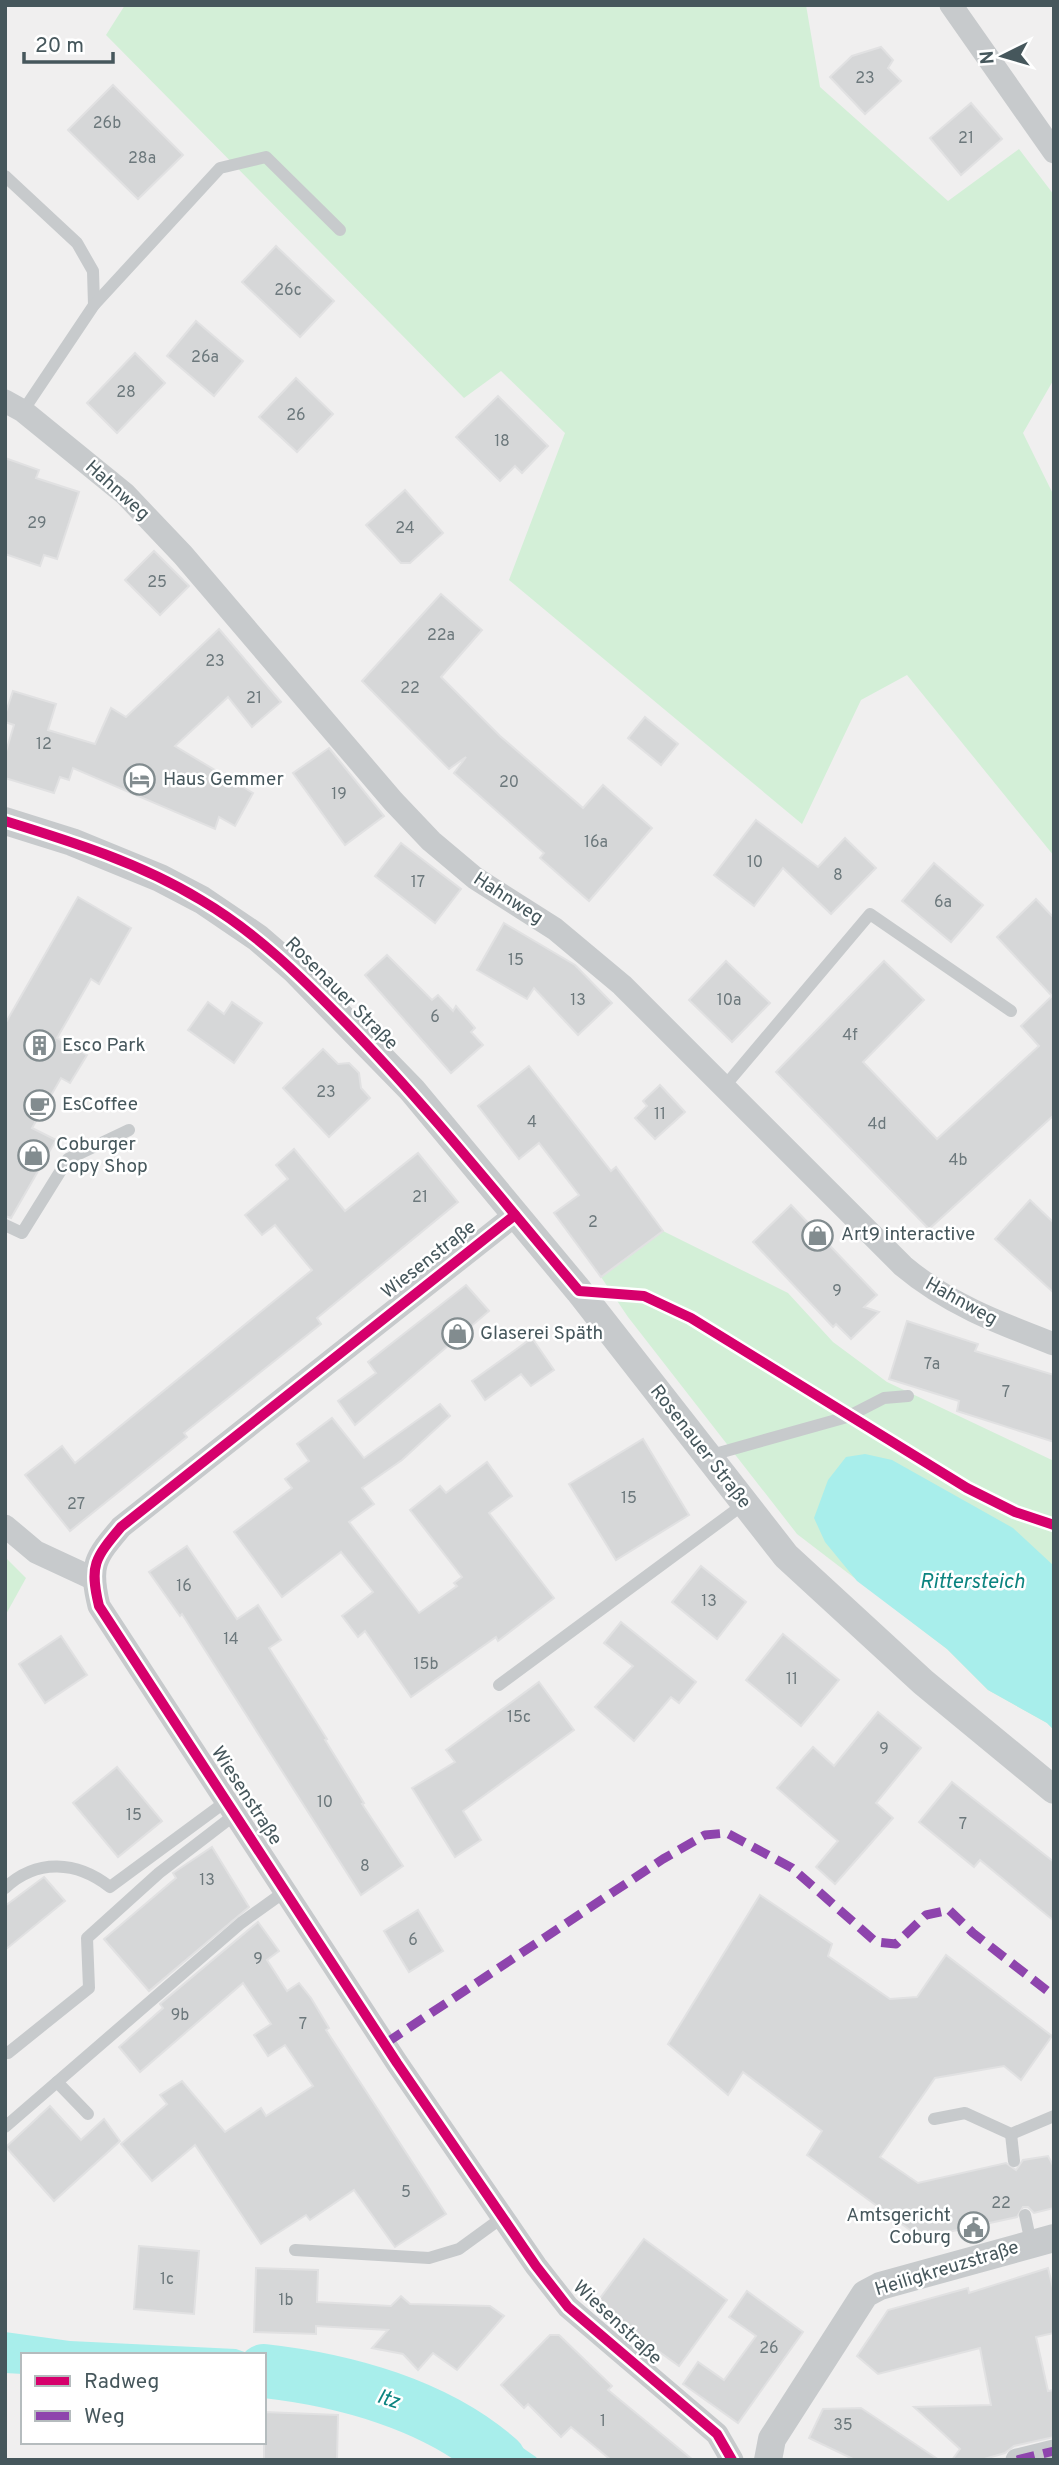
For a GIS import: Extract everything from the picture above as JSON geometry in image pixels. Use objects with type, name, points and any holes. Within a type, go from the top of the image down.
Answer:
[{"type":"street","points":[[951,5],[1054,152]]},
{"type":"street","name":"Hahnweg","points":[[14,406],[135,504],[183,555],[393,802],[432,841],[475,878],[555,929],[622,985],[927,1285],[980,1316],[1054,1344]]},
{"type":"street","name":"Rosenauer Straße","points":[[5,821],[72,842],[160,878],[202,900],[258,939],[295,970],[412,1090],[786,1556],[923,1682],[1054,1790]]},
{"type":"street","name":"Wiesenstraße","points":[[514,1215],[121,1527],[100,1552],[92,1578],[99,1606],[287,1890],[397,2063],[568,2307],[718,2434],[732,2460]]},
{"type":"street","points":[[5,1526],[36,1552],[92,1578]]},
{"type":"street","name":"Heiligkreuzstraße","points":[[768,2460],[772,2439],[784,2418],[865,2294],[880,2286],[1042,2240]]},
{"type":"street","points":[[1017,2460],[1054,2451]]},
{"type":"lane","points":[[14,406],[94,305],[220,168],[266,157],[340,230]]},
{"type":"lane","points":[[5,176],[77,243],[93,271],[94,305]]},
{"type":"lane","points":[[724,1087],[870,914],[1011,1011]]},
{"type":"lane","points":[[5,1225],[22,1233],[68,1159],[129,1130]]},
{"type":"lane","points":[[708,1456],[847,1417],[884,1398],[908,1396]]},
{"type":"lane","points":[[499,1685],[744,1504]]},
{"type":"lane","points":[[5,1888],[18,1876],[38,1868],[63,1865],[94,1874],[110,1887],[232,1806]]},
{"type":"lane","points":[[8,2053],[89,1988],[87,1938],[232,1806]]},
{"type":"lane","points":[[5,2127],[241,1923],[287,1890]]},
{"type":"lane","points":[[57,2082],[88,2114]]},
{"type":"lane","points":[[934,2119],[965,2113],[1011,2134],[1054,2116]]},
{"type":"lane","points":[[1011,2134],[1014,2161]]},
{"type":"lane","points":[[1025,2215],[1042,2240]]},
{"type":"lane","points":[[295,2250],[429,2259],[459,2249],[503,2217]]},
{"type":"green space","points":[[125,5],[806,5],[820,87],[948,201],[1019,149],[1054,195],[1054,379],[1023,433],[1054,496],[1054,856],[907,675],[861,700],[802,824],[509,580],[565,433],[501,371],[464,398],[106,35]]},
{"type":"green space","points":[[663,1231],[788,1293],[833,1342],[887,1382],[1054,1461],[1054,1730],[1047,1723],[988,1690],[947,1649],[797,1534],[628,1317],[601,1277]]},
{"type":"green space","points":[[5,1557],[26,1578],[5,1616]]},
{"type":"water","name":"Rittersteich","points":[[865,1454],[892,1460],[1013,1528],[1054,1566],[1054,1730],[1047,1723],[988,1690],[947,1649],[857,1581],[825,1542],[814,1518],[828,1480],[846,1457]]},
{"type":"water","points":[[5,2332],[70,2341],[236,2349],[247,2353],[21,2353],[21,2374],[5,2373]]},
{"type":"water","points":[[266,2359],[295,2367],[360,2363],[399,2385],[377,2420],[327,2405],[266,2397]]},
{"type":"water","points":[[476,2416],[536,2457],[538,2460],[465,2460]]},
{"type":"building","points":[[881,47],[893,60],[888,68],[901,81],[865,114],[830,77],[852,56]]},
{"type":"building","points":[[113,85],[183,155],[138,199],[68,130]]},
{"type":"building","points":[[971,103],[1002,139],[961,175],[930,138]]},
{"type":"building","points":[[276,246],[334,301],[300,337],[242,282]]},
{"type":"building","points":[[196,321],[243,361],[214,396],[167,356]]},
{"type":"building","points":[[135,353],[165,383],[117,433],[87,403]]},
{"type":"building","points":[[296,378],[333,414],[297,452],[259,417]]},
{"type":"building","points":[[498,396],[548,446],[522,473],[515,466],[500,481],[456,437]]},
{"type":"building","points":[[5,458],[39,470],[36,478],[79,492],[57,559],[44,555],[40,566],[5,554]]},
{"type":"building","points":[[405,490],[443,533],[410,563],[401,563],[366,525]]},
{"type":"building","points":[[154,551],[189,586],[160,615],[125,580]]},
{"type":"building","points":[[441,594],[482,630],[441,677],[500,736],[583,808],[603,785],[652,828],[589,901],[540,858],[544,853],[454,773],[466,757],[449,769],[362,681]]},
{"type":"building","points":[[219,629],[281,702],[252,727],[228,697],[175,746],[253,793],[235,826],[219,817],[215,829],[73,768],[69,780],[60,777],[54,793],[5,778],[5,755],[14,725],[5,722],[5,715],[13,691],[56,704],[48,730],[95,744],[111,708],[126,717]]},
{"type":"building","points":[[645,717],[678,744],[661,765],[628,738]]},
{"type":"building","points":[[329,748],[384,816],[345,845],[293,773]]},
{"type":"building","points":[[756,820],[818,867],[845,838],[876,868],[831,914],[783,868],[754,906],[714,875]]},
{"type":"building","points":[[401,843],[461,889],[435,923],[375,876]]},
{"type":"building","points":[[934,863],[983,905],[951,942],[902,901]]},
{"type":"building","name":"Esco Park","points":[[78,897],[131,928],[99,984],[91,979],[57,1038],[87,1055],[70,1083],[61,1078],[32,1128],[56,1140],[11,1218],[5,1216],[5,1024]]},
{"type":"building","points":[[1036,899],[1054,918],[1054,1115],[929,1229],[776,1072],[884,961],[924,1000],[863,1062],[937,1139],[1039,1046],[1021,1026],[1052,996],[997,937]]},
{"type":"building","points":[[504,923],[575,965],[612,1003],[578,1035],[534,988],[527,999],[477,970]]},
{"type":"building","points":[[387,955],[432,1000],[438,995],[453,1011],[456,1006],[475,1028],[471,1032],[483,1045],[451,1073],[365,975]]},
{"type":"building","points":[[726,961],[770,1003],[732,1042],[689,1000]]},
{"type":"building","points":[[208,1002],[224,1014],[232,1002],[262,1023],[234,1063],[188,1030]]},
{"type":"building","points":[[323,1049],[338,1064],[349,1063],[359,1073],[361,1088],[370,1098],[329,1137],[283,1088]]},
{"type":"building","points":[[529,1066],[611,1171],[616,1167],[663,1231],[601,1277],[554,1213],[579,1195],[539,1143],[519,1159],[478,1106]]},
{"type":"building","points":[[660,1085],[685,1112],[655,1139],[635,1118],[647,1106],[643,1101]]},
{"type":"building","points":[[294,1149],[345,1211],[418,1153],[458,1202],[317,1318],[321,1324],[184,1433],[187,1437],[70,1531],[25,1475],[62,1446],[75,1463],[312,1270],[275,1225],[262,1235],[245,1215],[288,1179],[276,1165]]},
{"type":"building","points":[[1030,1200],[1054,1223],[1054,1293],[995,1239]]},
{"type":"building","points":[[791,1205],[877,1295],[864,1307],[879,1312],[851,1339],[836,1324],[833,1327],[753,1242]]},
{"type":"building","points":[[466,1285],[489,1311],[355,1425],[338,1401],[376,1373],[368,1362]]},
{"type":"building","points":[[907,1321],[978,1344],[975,1351],[1054,1375],[1054,1442],[957,1411],[959,1401],[889,1379]]},
{"type":"building","points":[[532,1338],[554,1370],[531,1386],[521,1374],[485,1400],[472,1381]]},
{"type":"building","points":[[440,1404],[450,1416],[402,1460],[362,1488],[374,1504],[349,1522],[419,1613],[457,1586],[454,1583],[462,1577],[410,1510],[440,1486],[446,1493],[487,1462],[512,1496],[489,1513],[554,1598],[498,1641],[496,1637],[411,1697],[365,1631],[358,1637],[342,1616],[373,1592],[341,1552],[282,1597],[234,1532],[292,1488],[285,1479],[309,1461],[297,1444],[332,1418],[364,1458]]},
{"type":"building","points":[[643,1439],[689,1515],[616,1560],[569,1484]]},
{"type":"building","points":[[187,1546],[237,1619],[258,1605],[281,1640],[269,1648],[327,1739],[325,1740],[364,1803],[362,1804],[403,1866],[361,1895],[182,1614],[180,1616],[149,1572]]},
{"type":"building","points":[[701,1566],[746,1602],[717,1639],[672,1602]]},
{"type":"building","points":[[621,1622],[696,1682],[679,1703],[671,1697],[634,1741],[595,1707],[633,1666],[604,1643]]},
{"type":"building","points":[[783,1634],[839,1680],[801,1726],[746,1680]]},
{"type":"building","points":[[61,1636],[87,1675],[45,1703],[19,1664]]},
{"type":"building","points":[[539,1682],[574,1730],[463,1811],[481,1840],[455,1857],[412,1788],[455,1762],[446,1750]]},
{"type":"building","points":[[878,1712],[921,1748],[876,1803],[893,1818],[835,1884],[816,1867],[838,1841],[777,1788],[813,1747],[834,1766]]},
{"type":"building","points":[[117,1767],[162,1821],[118,1857],[73,1803]]},
{"type":"building","points":[[952,1782],[1054,1862],[1054,1921],[980,1860],[974,1867],[919,1822]]},
{"type":"building","points":[[212,1847],[249,1907],[149,1991],[104,1939],[176,1878],[173,1873]]},
{"type":"building","points":[[44,1877],[65,1901],[5,1950],[5,1906]]},
{"type":"building","points":[[760,1895],[832,1944],[828,1956],[890,1999],[917,1997],[946,1955],[1052,2036],[1021,2080],[1004,2066],[935,2078],[880,2157],[918,2183],[1006,2163],[1016,2170],[1023,2160],[1048,2156],[1054,2167],[1054,2208],[1034,2213],[1028,2207],[1023,2207],[1017,2217],[921,2238],[807,2155],[822,2131],[743,2072],[728,2095],[668,2044]]},
{"type":"building","points":[[418,1910],[443,1951],[409,1972],[384,1931]]},
{"type":"building","points":[[258,1922],[279,1951],[267,1960],[287,1991],[299,1983],[311,1998],[329,2028],[326,2030],[446,2214],[395,2247],[354,2190],[310,2220],[306,2215],[261,2244],[195,2145],[152,2181],[121,2144],[167,2104],[160,2095],[182,2081],[225,2132],[261,2108],[266,2116],[313,2086],[285,2045],[268,2056],[254,2035],[271,2024],[243,1983],[140,2072],[119,2047],[163,2008],[160,2004]]},
{"type":"building","points":[[50,2106],[81,2140],[104,2119],[120,2141],[54,2201],[6,2147]]},
{"type":"building","points":[[644,2239],[727,2300],[679,2366],[595,2305]]},
{"type":"building","points":[[139,2246],[199,2251],[194,2314],[134,2309]]},
{"type":"building","points":[[256,2268],[318,2270],[317,2302],[391,2306],[401,2296],[410,2304],[490,2306],[504,2316],[457,2370],[433,2353],[418,2370],[403,2354],[372,2348],[388,2330],[316,2326],[316,2334],[254,2332]]},
{"type":"building","points":[[1048,2268],[1054,2292],[1054,2333],[1036,2337],[1048,2391],[1054,2390],[1054,2437],[1014,2446],[1005,2453],[981,2460],[952,2460],[960,2449],[914,2407],[991,2405],[980,2348],[878,2374],[857,2356],[888,2310],[968,2288],[969,2293]]},
{"type":"building","points":[[747,2291],[803,2332],[738,2423],[683,2384],[698,2362],[724,2380],[756,2336],[729,2317]]},
{"type":"building","points":[[550,2335],[559,2335],[612,2386],[608,2390],[693,2460],[611,2460],[571,2427],[561,2437],[528,2404],[524,2408],[501,2385]]},
{"type":"building","points":[[861,2408],[939,2460],[855,2460],[809,2438],[823,2409]]},
{"type":"building","points":[[266,2412],[338,2415],[337,2460],[264,2460]]},
{"type":"waterway","name":"Itz","points":[[266,2371],[326,2381],[389,2398],[448,2424],[499,2460]]},
{"type":"marked path","points":[[386,2043],[663,1859],[705,1835],[727,1833],[792,1868],[876,1942],[896,1944],[926,1915],[949,1910],[973,1933],[1054,1996]]},
{"type":"marked path","points":[[1017,2460],[1054,2451]]},
{"type":"cycle path","points":[[5,821],[81,845],[154,875],[201,900],[260,941],[377,1055],[579,1291],[644,1296],[691,1318],[967,1488],[1015,1512],[1054,1525]]},
{"type":"cycle path","points":[[515,1215],[121,1527],[96,1563],[96,1592],[99,1606],[397,2063],[536,2266],[568,2307],[717,2434],[732,2460]]},
{"type":"place","name":"Haus Gemmer","points":[[140,780]]},
{"type":"place","name":"Esco Park","points":[[39,1046]]},
{"type":"place","name":"EsCoffee","points":[[39,1105]]},
{"type":"place","name":"Coburger Copy Shop","points":[[33,1156]]},
{"type":"place","name":"Art9 interactive","points":[[818,1235]]},
{"type":"place","name":"Glaserei Späth","points":[[457,1334]]},
{"type":"place","name":"Amtsgericht Coburg","points":[[974,2227]]}]
